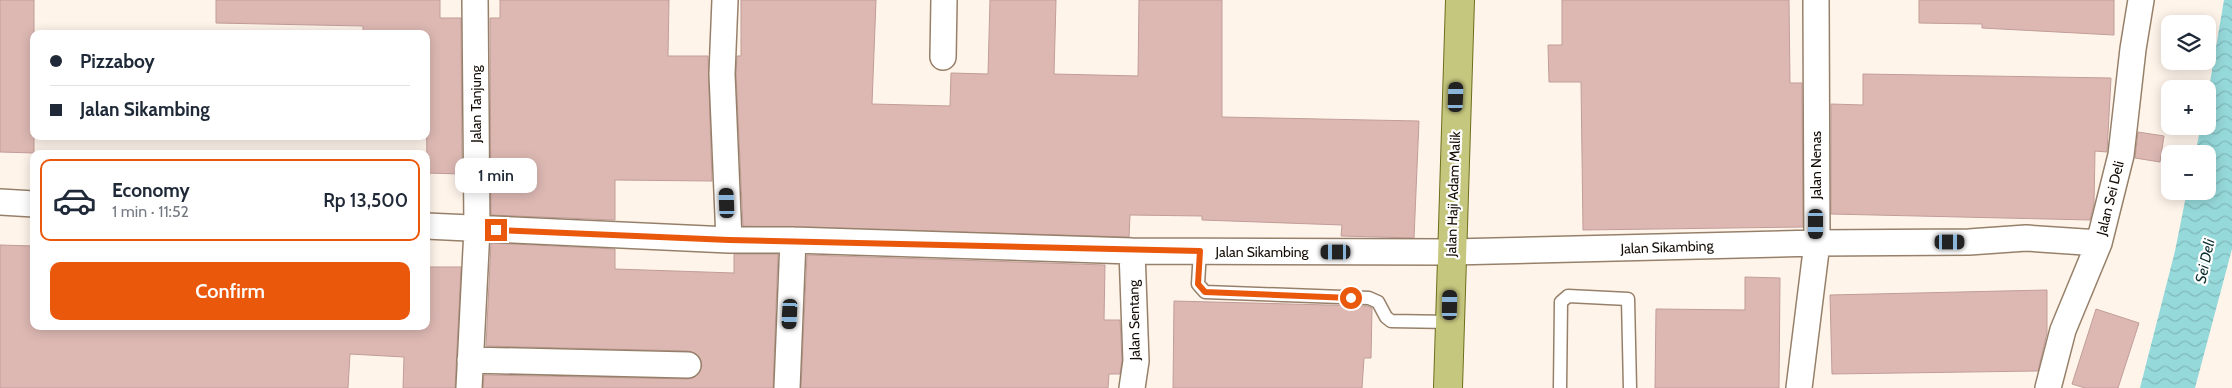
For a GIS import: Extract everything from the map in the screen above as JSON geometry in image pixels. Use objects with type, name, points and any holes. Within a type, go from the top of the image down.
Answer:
[{"type":"main road","name":"Jalan Haji Adam Malik","points":[[1448,388],[1460,0]]},
{"type":"street","name":"Jalan Tanjung","points":[[469,388],[477,229],[475,0]]},
{"type":"street","points":[[725,0],[722,74],[729,240]]},
{"type":"street","points":[[943,57],[944,0]]},
{"type":"street","name":"Jalan Nenas","points":[[1799,388],[1817,243],[1816,0]]},
{"type":"street","name":"Jalan Sei Deli","points":[[2048,388],[2063,330],[2099,243],[2121,155],[2133,49],[2142,0]]},
{"type":"street","points":[[0,202],[30,204]]},
{"type":"street","name":"Jalan Sikambing","points":[[430,226],[729,240],[793,240],[1132,251],[1452,252],[1817,243],[1969,242],[2026,238],[2099,243]]},
{"type":"street","points":[[787,388],[793,240]]},
{"type":"street","name":"Jalan Sentang","points":[[1132,251],[1136,361],[1132,388]]},
{"type":"street","points":[[470,360],[688,364]]},
{"type":"lane","points":[[1200,251],[1198,284],[1205,292],[1369,298],[1378,302],[1386,317],[1391,321],[1450,322]]},
{"type":"lane","points":[[1560,388],[1561,302],[1568,296],[1573,296],[1628,299],[1630,388]]},
{"type":"water","name":"Sei Deli","points":[[2224,0],[2232,0],[2232,249],[2195,388],[2140,388],[2175,251],[2185,200],[2216,200],[2216,145],[2197,145],[2199,135],[2216,135],[2216,80],[2210,80],[2212,70],[2216,70],[2216,47]]},
{"type":"building","points":[[0,0],[34,0],[34,30],[30,30],[30,140],[34,140],[34,150],[30,150],[30,153],[0,152]]},
{"type":"building","points":[[216,0],[440,0],[440,18],[461,18],[462,174],[430,173],[430,150],[427,150],[427,140],[430,140],[430,30],[363,30],[363,26],[216,23]]},
{"type":"building","points":[[500,0],[669,0],[668,56],[708,56],[712,181],[615,180],[615,220],[491,215],[490,18],[500,18]]},
{"type":"building","points":[[741,0],[876,0],[872,104],[950,106],[951,73],[988,74],[990,0],[1056,0],[1054,74],[1138,76],[1139,0],[1222,0],[1222,117],[1419,121],[1414,238],[1341,236],[1342,225],[1202,220],[1202,216],[1130,215],[1129,237],[743,226],[736,74],[737,56],[741,56]]},
{"type":"building","points":[[1562,0],[1789,0],[1790,83],[1802,83],[1803,227],[1583,230],[1581,82],[1549,82],[1548,45],[1562,45]]},
{"type":"building","points":[[1919,0],[2114,0],[2114,35],[1982,28],[1982,24],[1919,23]]},
{"type":"building","points":[[1863,74],[2111,78],[2107,152],[2095,151],[2094,203],[2090,220],[1831,214],[1831,104],[1863,105]]},
{"type":"building","points":[[2138,132],[2164,136],[2163,145],[2161,145],[2160,162],[2135,158]]},
{"type":"building","points":[[491,243],[615,249],[615,269],[734,273],[734,254],[778,254],[773,388],[483,388],[484,375],[688,379],[695,377],[702,366],[700,358],[695,353],[688,351],[486,346]]},
{"type":"building","points":[[0,245],[30,246],[30,330],[430,330],[430,267],[461,267],[455,388],[403,388],[404,357],[350,354],[348,388],[0,388]]},
{"type":"building","points":[[807,255],[1105,265],[1104,320],[1120,320],[1122,360],[1120,374],[1109,374],[1108,388],[801,388]]},
{"type":"building","points":[[1745,277],[1780,278],[1779,388],[1655,388],[1656,309],[1745,310]]},
{"type":"building","points":[[2047,290],[2047,333],[2038,371],[1832,374],[1830,295]]},
{"type":"building","points":[[1174,301],[1367,306],[1372,308],[1371,358],[1364,358],[1362,388],[1173,388]]},
{"type":"building","points":[[2096,309],[2139,323],[2118,388],[2085,388],[2072,384]]},
{"type":"route","points":[[496,230],[729,240],[793,240],[1132,251],[1200,251],[1198,284],[1199,288],[1205,292],[1351,298]]}]
